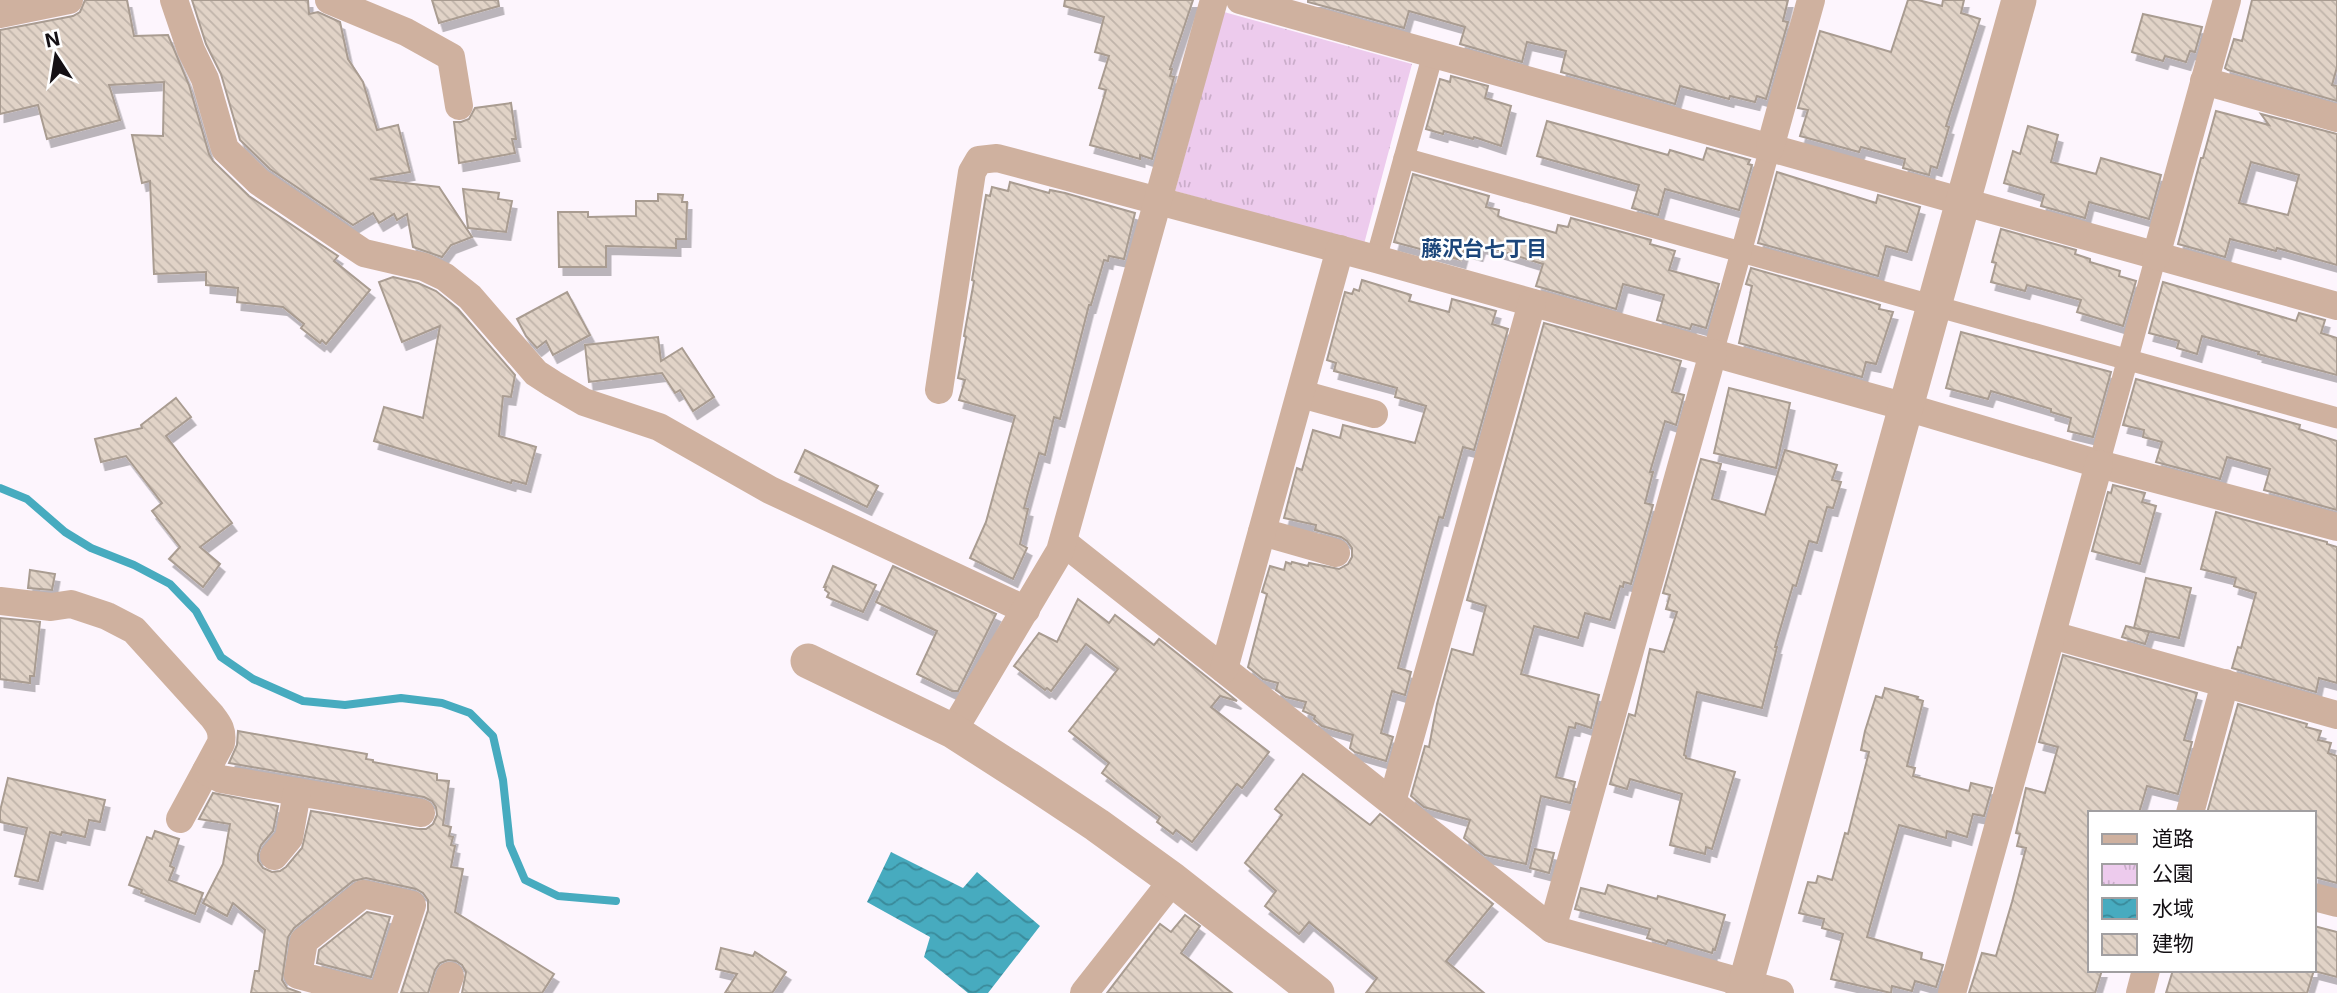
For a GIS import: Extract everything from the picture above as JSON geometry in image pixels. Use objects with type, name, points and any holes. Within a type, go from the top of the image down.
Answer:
[{"type":"street","points":[[0,14],[69,0]]},
{"type":"street","points":[[174,0],[191,51],[205,79],[225,149],[259,182],[363,253],[424,267],[445,277],[470,297],[536,373],[584,402],[659,427],[770,489],[1026,610]]},
{"type":"street","points":[[329,0],[406,32],[451,57],[460,106]]},
{"type":"street","points":[[953,732],[1060,551],[1214,0]]},
{"type":"street","points":[[1240,0],[2337,306]]},
{"type":"street","points":[[1552,929],[1811,0]]},
{"type":"street","points":[[1744,988],[2019,0]]},
{"type":"street","points":[[1952,993],[2227,0]]},
{"type":"street","points":[[1376,259],[1433,54]]},
{"type":"street","points":[[2204,81],[2337,118]]},
{"type":"street","points":[[939,390],[972,172],[979,160],[997,158],[1340,249],[1906,407],[2099,464],[2337,527]]},
{"type":"street","points":[[1404,158],[2337,418]]},
{"type":"street","points":[[1224,669],[1340,249]]},
{"type":"street","points":[[1392,802],[1532,303]]},
{"type":"street","points":[[1300,394],[1374,414]]},
{"type":"street","points":[[1262,532],[1336,553]]},
{"type":"street","points":[[1063,542],[1552,929],[1744,988],[1780,993]]},
{"type":"street","points":[[0,601],[51,607],[71,604],[107,615],[134,630],[220,728],[223,735],[221,743],[180,819]]},
{"type":"street","points":[[2052,635],[2337,715]]},
{"type":"street","points":[[808,661],[953,732],[1097,825],[1173,880],[1317,993]]},
{"type":"street","points":[[2191,811],[2225,684]]},
{"type":"street","points":[[206,771],[221,779],[421,813]]},
{"type":"street","points":[[274,856],[289,838],[297,792]]},
{"type":"street","points":[[1084,993],[1173,880]]},
{"type":"street","points":[[353,991],[298,975],[304,940],[363,894],[412,905],[383,993]]},
{"type":"street","points":[[2316,898],[2337,903]]},
{"type":"street","points":[[2140,993],[2145,972]]},
{"type":"green space","points":[[1224,12],[1412,64],[1364,244],[1175,191]]},
{"type":"water","points":[[891,852],[963,888],[977,872],[1040,926],[988,993],[968,993],[924,957],[930,937],[867,902]]},
{"type":"building","points":[[85,0],[127,0],[134,36],[168,35],[189,85],[213,161],[249,196],[338,256],[334,261],[370,290],[326,344],[322,340],[320,343],[301,328],[304,324],[283,307],[237,302],[238,288],[206,285],[206,272],[154,274],[150,181],[142,183],[132,135],[163,136],[164,82],[109,85],[120,120],[47,139],[38,105],[0,114],[0,30],[73,16],[80,12]]},
{"type":"building","points":[[192,0],[308,0],[309,14],[318,12],[340,22],[348,59],[363,82],[377,130],[398,125],[410,172],[370,179],[439,187],[472,237],[451,245],[442,257],[413,247],[407,214],[397,220],[394,214],[379,223],[373,213],[353,225],[270,169],[240,140],[221,74],[206,44]]},
{"type":"building","points":[[432,0],[498,0],[499,6],[439,23]]},
{"type":"building","points":[[1065,0],[1193,0],[1170,69],[1170,76],[1174,77],[1152,159],[1140,155],[1140,159],[1090,145],[1106,90],[1099,88],[1109,56],[1095,52],[1104,17],[1064,6]]},
{"type":"building","points":[[1308,0],[1788,0],[1783,21],[1788,22],[1766,99],[1757,96],[1755,102],[1730,96],[1729,99],[1680,86],[1675,104],[1561,72],[1566,51],[1527,42],[1522,62],[1460,44],[1465,27],[1409,11],[1404,28]]},
{"type":"building","points":[[1908,0],[1942,6],[1943,0],[1964,0],[1961,13],[1980,19],[1946,126],[1949,127],[1937,168],[1931,166],[1929,175],[1903,168],[1905,159],[1861,147],[1859,152],[1800,136],[1808,110],[1798,108],[1820,31],[1891,52]]},
{"type":"building","points":[[2252,0],[2337,0],[2337,67],[2332,85],[2337,86],[2337,101],[2225,68],[2234,39],[2242,41]]},
{"type":"building","points":[[2143,14],[2202,27],[2195,52],[2190,51],[2186,62],[2165,56],[2163,61],[2132,52]]},
{"type":"building","points":[[1451,76],[1488,86],[1485,98],[1511,106],[1501,146],[1474,137],[1473,139],[1444,131],[1443,134],[1426,129],[1440,79],[1450,82]]},
{"type":"building","points":[[511,103],[516,139],[512,139],[515,153],[459,163],[454,122],[469,119],[475,108]]},
{"type":"building","points":[[2216,111],[2269,125],[2261,114],[2337,134],[2337,265],[2277,248],[2276,251],[2230,239],[2225,257],[2178,244]],"holes":[[[2251,162],[2299,175],[2288,215],[2239,203]]]},
{"type":"building","points":[[1547,121],[1668,155],[1670,150],[1703,160],[1707,148],[1750,160],[1748,164],[1752,165],[1739,210],[1665,189],[1658,215],[1632,208],[1639,185],[1537,156]]},
{"type":"building","points":[[2028,126],[2058,135],[2051,162],[2096,174],[2101,158],[2161,175],[2149,219],[2089,202],[2085,218],[2041,206],[2044,195],[2004,183],[2013,151],[2020,154]]},
{"type":"building","points":[[1777,172],[1876,203],[1878,195],[1920,207],[1907,252],[1886,246],[1878,276],[1758,243]]},
{"type":"building","points":[[1413,174],[1489,196],[1486,207],[1499,210],[1498,216],[1502,218],[1556,233],[1558,225],[1568,227],[1571,218],[1651,240],[1650,244],[1675,251],[1669,270],[1719,284],[1706,328],[1692,324],[1690,329],[1657,320],[1664,295],[1623,284],[1616,309],[1536,286],[1543,264],[1481,245],[1478,253],[1464,249],[1461,260],[1394,242]]},
{"type":"building","points":[[1010,182],[1049,193],[1050,190],[1065,193],[1135,213],[1124,259],[1109,256],[1108,261],[1104,260],[1089,305],[1060,419],[1054,417],[1045,455],[1039,453],[1024,508],[1028,509],[1020,544],[1027,548],[1013,579],[970,558],[986,522],[1015,416],[959,400],[965,380],[958,378],[986,195],[990,196],[992,187],[1008,191]]},
{"type":"building","points":[[463,189],[499,193],[498,199],[512,201],[506,232],[468,228]]},
{"type":"building","points":[[658,194],[683,195],[682,202],[687,202],[686,239],[676,239],[676,248],[606,246],[606,267],[559,267],[558,212],[588,212],[588,217],[636,216],[636,201],[658,201]]},
{"type":"building","points":[[2001,229],[2076,250],[2075,254],[2090,259],[2090,262],[2120,271],[2119,276],[2136,281],[2123,326],[2077,312],[2081,300],[2027,285],[2025,291],[1991,282],[1996,263],[1992,262]]},
{"type":"building","points":[[1751,268],[1871,302],[1880,305],[1879,309],[1893,312],[1876,364],[1866,362],[1862,377],[1739,343],[1752,286],[1746,284]]},
{"type":"building","points":[[393,277],[436,291],[458,309],[515,375],[511,397],[503,396],[499,436],[536,447],[526,484],[512,480],[511,483],[374,441],[384,407],[423,418],[440,326],[402,342],[379,282]]},
{"type":"building","points":[[1362,280],[1411,295],[1409,301],[1449,312],[1452,299],[1496,311],[1492,324],[1508,329],[1474,450],[1463,447],[1443,518],[1439,517],[1398,668],[1411,672],[1405,695],[1392,691],[1381,733],[1393,737],[1386,761],[1355,752],[1350,748],[1353,735],[1322,726],[1314,719],[1315,716],[1303,711],[1306,702],[1286,697],[1276,690],[1278,683],[1263,679],[1248,667],[1267,594],[1262,592],[1270,566],[1284,570],[1286,562],[1292,562],[1339,569],[1348,564],[1352,557],[1352,548],[1341,537],[1315,530],[1316,525],[1284,518],[1297,468],[1302,470],[1313,430],[1340,438],[1343,425],[1415,443],[1426,406],[1395,397],[1397,388],[1334,371],[1336,363],[1327,360],[1345,292],[1352,294],[1354,289],[1359,291]]},
{"type":"building","points":[[2163,282],[2296,321],[2299,313],[2325,320],[2321,333],[2337,338],[2337,375],[2202,336],[2197,354],[2177,348],[2179,341],[2149,333]]},
{"type":"building","points":[[567,292],[590,335],[553,355],[546,341],[537,348],[526,336],[517,319]]},
{"type":"building","points":[[1544,323],[1681,361],[1672,392],[1684,395],[1676,425],[1665,421],[1650,472],[1653,472],[1645,503],[1653,505],[1631,584],[1624,582],[1623,587],[1620,586],[1610,620],[1585,613],[1578,638],[1534,626],[1521,674],[1599,695],[1591,728],[1576,723],[1575,728],[1569,727],[1556,777],[1575,782],[1570,803],[1541,796],[1526,864],[1485,855],[1464,838],[1470,820],[1424,807],[1411,796],[1425,746],[1429,747],[1452,649],[1473,655],[1486,606],[1467,600]]},
{"type":"building","points":[[1961,332],[2111,372],[2093,437],[2068,431],[2071,418],[2051,412],[2051,409],[1991,391],[1988,399],[1946,388]]},
{"type":"building","points":[[658,337],[661,361],[682,348],[714,397],[693,411],[680,390],[675,393],[662,373],[589,382],[585,345]]},
{"type":"building","points":[[2136,379],[2300,425],[2299,429],[2337,441],[2337,510],[2264,490],[2270,469],[2227,457],[2220,479],[2156,462],[2162,442],[2143,437],[2144,430],[2123,425]]},
{"type":"building","points":[[1729,388],[1790,403],[1776,468],[1714,453]]},
{"type":"building","points":[[176,398],[191,417],[166,436],[232,523],[200,547],[220,564],[203,587],[169,559],[180,547],[152,511],[162,503],[126,456],[101,462],[95,439],[142,428],[141,425]]},
{"type":"building","points":[[805,450],[878,486],[867,507],[795,472]]},
{"type":"building","points":[[1785,450],[1837,465],[1832,480],[1841,482],[1833,508],[1827,507],[1817,543],[1809,541],[1796,586],[1793,585],[1775,647],[1762,708],[1697,692],[1684,755],[1686,758],[1735,772],[1712,849],[1706,847],[1705,854],[1670,845],[1682,794],[1630,779],[1627,789],[1610,784],[1629,714],[1635,716],[1650,649],[1664,652],[1677,612],[1666,609],[1670,595],[1663,593],[1701,459],[1721,464],[1712,499],[1765,515]]},
{"type":"building","points":[[2113,485],[2145,493],[2142,502],[2156,506],[2140,564],[2092,551],[2108,492],[2111,493]]},
{"type":"building","points":[[2216,512],[2337,547],[2337,683],[2319,678],[2316,692],[2232,668],[2238,647],[2241,648],[2256,593],[2234,586],[2236,578],[2201,569]]},
{"type":"building","points":[[833,566],[876,585],[863,612],[827,597],[829,593],[824,587]]},
{"type":"building","points":[[893,566],[996,614],[958,691],[952,691],[917,674],[937,631],[876,602]]},
{"type":"building","points":[[30,570],[55,574],[52,590],[28,588]]},
{"type":"building","points":[[2146,578],[2191,588],[2179,638],[2134,628]]},
{"type":"building","points":[[1078,599],[1109,623],[1115,615],[1154,645],[1159,639],[1237,701],[1220,696],[1211,707],[1269,752],[1242,788],[1237,784],[1192,842],[1176,830],[1173,834],[1157,822],[1160,817],[1102,773],[1109,763],[1069,731],[1118,669],[1086,644],[1051,691],[1047,688],[1045,690],[1014,666],[1039,633],[1057,642]]},
{"type":"building","points":[[0,618],[40,622],[34,676],[30,676],[30,683],[0,679]]},
{"type":"building","points":[[2126,626],[2149,632],[2145,644],[2122,637]]},
{"type":"building","points":[[2063,655],[2197,693],[2184,740],[2192,742],[2178,794],[2147,786],[2140,811],[2088,811],[2088,972],[2101,972],[2095,993],[1969,993],[1982,953],[1996,956],[2012,902],[2026,848],[2017,846],[2020,834],[2016,833],[2026,788],[2045,793],[2058,747],[2039,742]]},
{"type":"building","points":[[1885,688],[1918,697],[1917,699],[1923,701],[1907,766],[1915,768],[1913,776],[1969,791],[1971,783],[1992,788],[1984,816],[1973,814],[1967,837],[1947,831],[1946,838],[1899,825],[1867,937],[1922,953],[1921,959],[1943,965],[1936,987],[1915,981],[1912,991],[1892,986],[1891,993],[1831,979],[1843,934],[1822,928],[1824,919],[1799,913],[1808,882],[1816,883],[1818,876],[1832,880],[1845,833],[1848,834],[1869,752],[1861,750],[1865,731],[1876,696],[1882,698]]},
{"type":"building","points":[[2238,704],[2307,724],[2306,727],[2321,731],[2318,740],[2331,743],[2328,753],[2337,756],[2337,883],[2316,878],[2316,811],[2208,811]]},
{"type":"building","points":[[238,731],[367,754],[366,759],[373,762],[437,774],[437,780],[449,781],[443,825],[451,827],[449,836],[453,837],[451,845],[455,846],[451,867],[463,869],[455,912],[554,974],[542,993],[462,993],[466,972],[456,961],[448,960],[440,963],[435,970],[428,993],[401,993],[428,910],[428,900],[416,889],[366,878],[353,881],[294,928],[288,937],[282,980],[287,988],[301,993],[251,993],[255,971],[259,971],[265,930],[233,903],[227,916],[203,903],[223,864],[230,824],[199,819],[213,793],[278,806],[273,831],[261,845],[258,854],[258,861],[263,868],[272,872],[286,867],[302,848],[311,811],[418,829],[426,829],[433,824],[437,815],[432,801],[424,797],[229,763],[237,745]]},
{"type":"building","points":[[1303,774],[1370,825],[1380,814],[1493,904],[1446,961],[1484,993],[1366,993],[1377,978],[1309,922],[1299,934],[1265,906],[1276,891],[1245,863],[1282,815],[1275,809]]},
{"type":"building","points":[[8,778],[105,800],[100,822],[89,820],[85,837],[50,832],[38,881],[15,876],[27,828],[0,822]]},
{"type":"building","points":[[155,831],[179,839],[170,866],[174,868],[169,880],[203,893],[195,914],[141,893],[142,890],[129,885],[147,837],[152,839]]},
{"type":"building","points":[[1535,849],[1554,853],[1549,873],[1530,868]]},
{"type":"building","points":[[1608,885],[1725,915],[1715,950],[1713,949],[1712,953],[1668,940],[1666,944],[1647,938],[1650,929],[1575,909],[1581,888],[1605,894]]},
{"type":"building","points":[[367,912],[390,917],[371,977],[317,963],[319,950]]},
{"type":"building","points":[[1185,915],[1200,926],[1181,953],[1232,993],[1107,993],[1160,924],[1171,932]]},
{"type":"building","points":[[2316,927],[2337,932],[2337,977],[2316,972]]},
{"type":"building","points":[[721,948],[753,956],[755,952],[786,972],[772,993],[725,993],[737,974],[716,969]]},
{"type":"building","points":[[2172,972],[2313,972],[2307,993],[2166,993]]},
{"type":"waterway","points":[[0,488],[27,499],[65,532],[91,548],[134,565],[170,584],[196,611],[221,657],[253,679],[303,701],[345,705],[401,698],[442,703],[470,713],[493,736],[503,780],[510,845],[525,880],[558,896],[616,901]]},
{"type":"district","name":"藤沢台七丁目","points":[[1484,248]]}]
